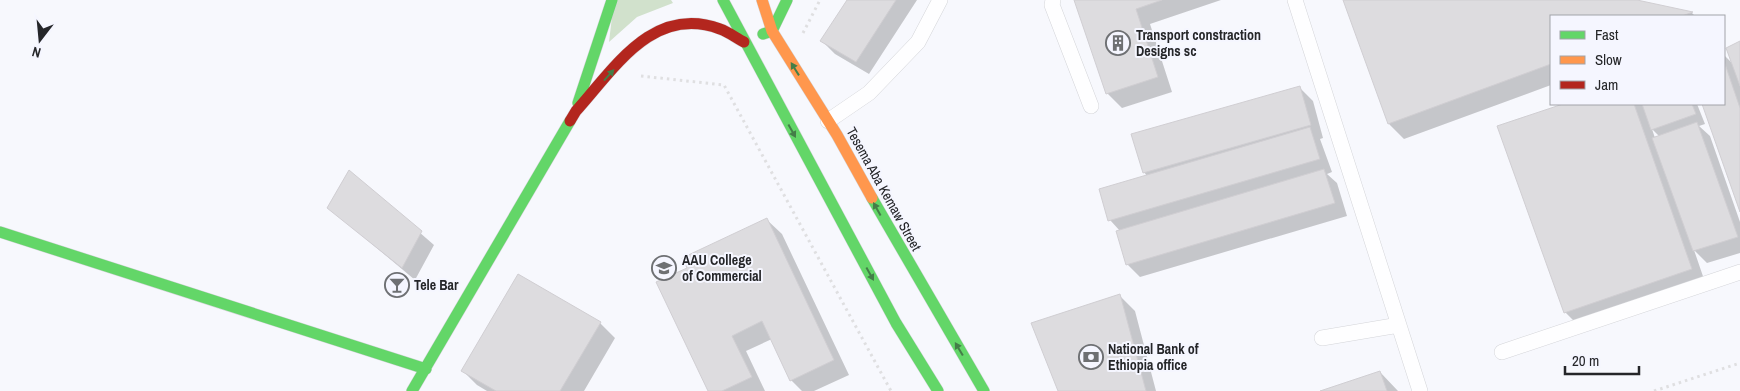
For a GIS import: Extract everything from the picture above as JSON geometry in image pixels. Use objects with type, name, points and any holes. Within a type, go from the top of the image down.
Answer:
[{"type":"street","points":[[576,111],[612,0]]},
{"type":"street","points":[[723,0],[896,323],[938,391]]},
{"type":"street","name":"Tesema Aba Kemaw Street","points":[[762,0],[772,31],[828,122],[906,260],[984,391]]},
{"type":"street","points":[[412,391],[576,111],[638,42],[657,30],[680,25],[699,25],[720,29],[744,42],[772,31],[787,0]]},
{"type":"street","points":[[0,232],[426,369]]},
{"type":"lane","points":[[828,122],[869,93],[918,42],[940,0]]},
{"type":"lane","points":[[1053,0],[1052,5],[1091,106]]},
{"type":"lane","points":[[1295,0],[1420,391]]},
{"type":"lane","points":[[1502,352],[1738,278]]},
{"type":"lane","points":[[1322,338],[1399,325]]},
{"type":"path","points":[[636,76],[724,85],[891,391]]},
{"type":"path","points":[[1654,391],[1740,363]]},
{"type":"green space","points":[[614,0],[671,0],[673,3],[637,17],[609,42]]},
{"type":"building","points":[[847,0],[896,0],[856,62],[820,41]]},
{"type":"building","name":"Transport constraction Designs sc","points":[[1074,0],[1162,0],[1136,9],[1158,77],[1106,94]]},
{"type":"building","points":[[1343,0],[1637,0],[1693,12],[1685,15],[1550,15],[1550,64],[1388,124]]},
{"type":"building","points":[[1740,41],[1740,86],[1726,48]]},
{"type":"building","points":[[1725,64],[1740,108],[1740,212],[1702,105],[1725,105]]},
{"type":"building","points":[[1300,86],[1311,125],[1143,173],[1131,134]]},
{"type":"building","points":[[1560,105],[1634,105],[1692,269],[1564,313],[1497,126]]},
{"type":"building","points":[[1642,105],[1692,105],[1696,114],[1651,130]]},
{"type":"building","points":[[1697,122],[1738,237],[1693,251],[1652,138]]},
{"type":"building","points":[[1310,127],[1320,159],[1108,221],[1099,189]]},
{"type":"building","points":[[1324,169],[1335,203],[1126,265],[1116,231]]},
{"type":"building","points":[[349,170],[422,231],[402,268],[327,208]]},
{"type":"building","points":[[767,218],[834,360],[790,381],[762,321],[732,336],[752,377],[722,391],[708,391],[656,282],[687,268],[682,258]]},
{"type":"building","points":[[518,274],[601,322],[560,391],[496,391],[461,371]]},
{"type":"building","name":"National Bank of Ethiopia office","points":[[1120,294],[1146,391],[1058,391],[1031,323]]},
{"type":"building","points":[[1380,371],[1387,391],[1320,391]]},
{"type":"traffic: fast","points":[[578,103],[612,0]]},
{"type":"traffic: fast","points":[[723,0],[896,323],[938,391]]},
{"type":"traffic: fast","points":[[763,34],[772,31],[787,0]]},
{"type":"traffic: fast","points":[[412,391],[570,121]]},
{"type":"traffic: fast","points":[[872,198],[984,391]]},
{"type":"traffic: fast","points":[[0,232],[426,369]]},
{"type":"traffic: slow","points":[[762,0],[772,31],[837,135],[872,198]]},
{"type":"traffic: jam","points":[[570,121],[576,111],[621,60],[637,45],[655,33],[675,25],[696,24],[723,30],[744,42]]},
{"type":"place","name":"Transport constraction Designs sc","points":[[1118,43]]},
{"type":"place","name":"AAU College of Commercial","points":[[664,268]]},
{"type":"place","name":"Tele Bar","points":[[397,285]]},
{"type":"place","name":"National Bank of Ethiopia office","points":[[1091,357]]}]
